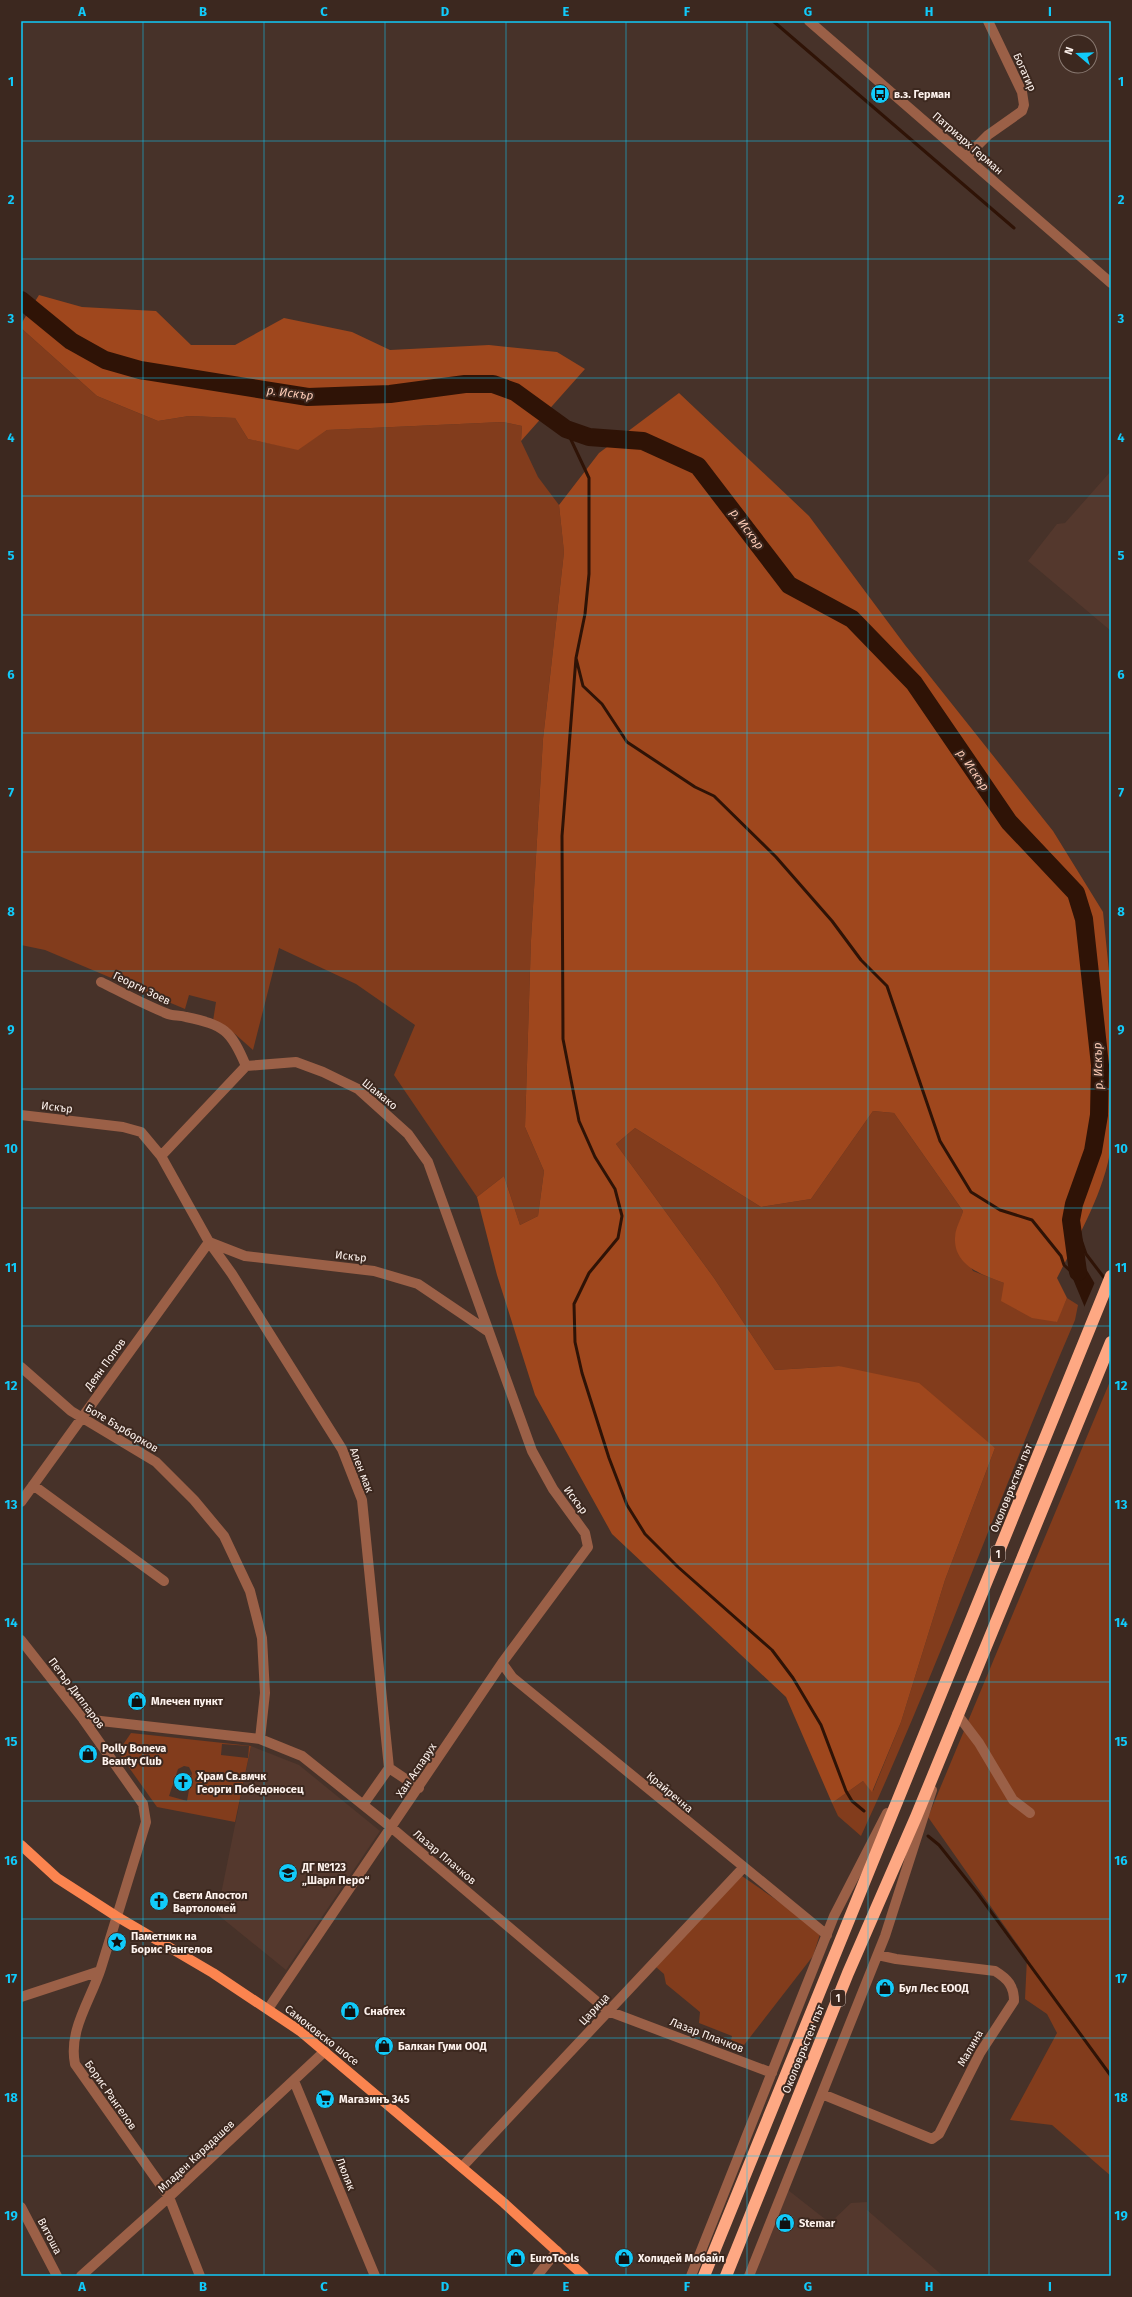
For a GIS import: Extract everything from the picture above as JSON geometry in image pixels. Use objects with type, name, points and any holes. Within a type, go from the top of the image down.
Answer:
[{"type":"highway","name":"Околовръстен път","points":[[704,2276],[1111,1276]]},
{"type":"highway","name":"Околовръстен път","points":[[726,2276],[848,1973],[956,1718],[1111,1342]]},
{"type":"main road","name":"Самоковско шосе","points":[[21,1844],[57,1878],[268,2009],[325,2051],[462,2167],[584,2276]]},
{"type":"street","name":"Патриарх Герман","points":[[809,21],[1111,283]]},
{"type":"street","name":"Богатир","points":[[966,157],[988,135],[1022,111],[1024,105],[1022,92],[988,21]]},
{"type":"street","name":"Георги Зоев","points":[[101,982],[169,1015],[184,1016],[213,1024],[222,1029],[230,1035],[236,1043],[246,1066]]},
{"type":"street","name":"Шамако","points":[[246,1066],[296,1062],[323,1072],[358,1090],[408,1134],[428,1162],[489,1332]]},
{"type":"street","points":[[161,1156],[246,1066]]},
{"type":"street","name":"Искър","points":[[21,1115],[141,1132],[161,1156],[209,1242],[245,1256],[374,1271],[418,1284],[489,1332],[532,1451],[553,1489],[586,1533],[588,1547]]},
{"type":"street","name":"Деян Попов","points":[[21,1502],[209,1242]]},
{"type":"street","name":"Ален мак","points":[[209,1242],[232,1274],[342,1449],[362,1500],[389,1768]]},
{"type":"street","name":"Боте Бърборков","points":[[21,1367],[70,1411],[156,1462],[194,1500],[224,1536],[250,1591],[262,1638],[265,1693],[260,1739]]},
{"type":"street","points":[[33,1485],[164,1581]]},
{"type":"street","name":"Хан Аспарух","points":[[268,2009],[392,1828],[502,1663],[588,1547]]},
{"type":"street","name":"Петър Дипларов","points":[[21,1640],[83,1719],[143,1804],[146,1822],[116,1916]]},
{"type":"street","name":"Крайречна","points":[[502,1663],[512,1677],[743,1868],[827,1935]]},
{"type":"street","points":[[956,1718],[979,1743],[1013,1800],[1030,1813]]},
{"type":"street","name":"Околовръстен път","points":[[749,2276],[878,1955],[956,1718]]},
{"type":"street","name":"Лазар Плачков","points":[[83,1719],[260,1739],[302,1756],[392,1828],[608,2011],[772,2073]]},
{"type":"street","name":"Околовръстен път","points":[[691,2276],[834,1916],[917,1754]]},
{"type":"street","points":[[364,1805],[389,1768],[419,1788]]},
{"type":"street","name":"Царица","points":[[462,2167],[743,1868]]},
{"type":"street","name":"Борис Рангелов","points":[[116,1916],[100,1971],[76,2030],[74,2042],[75,2064],[169,2197],[200,2276]]},
{"type":"street","name":"Малина","points":[[822,2094],[932,2140],[939,2134],[980,2053],[1014,2001],[1014,1993],[1011,1985],[1006,1978],[995,1971],[896,1959],[878,1955]]},
{"type":"street","points":[[21,1997],[100,1971]]},
{"type":"street","name":"Младен Карадашев","points":[[81,2276],[169,2197],[325,2051]]},
{"type":"street","name":"Люляк","points":[[294,2081],[375,2276]]},
{"type":"street","name":"Витоша","points":[[21,2207],[57,2276]]},
{"type":"street","points":[[537,2276],[557,2251]]},
{"type":"shaded area","points":[[39,295],[82,307],[156,311],[191,345],[235,345],[284,318],[352,332],[390,350],[489,345],[557,352],[585,369],[521,441],[522,426],[503,422],[327,430],[298,450],[248,439],[235,418],[189,416],[158,421],[97,396],[21,328],[21,324]]},
{"type":"shaded area","points":[[21,328],[97,396],[158,421],[189,416],[235,418],[248,439],[298,449],[327,430],[503,422],[522,426],[521,441],[538,477],[559,505],[564,552],[543,739],[531,940],[525,1127],[544,1171],[538,1216],[520,1225],[504,1176],[477,1197],[394,1075],[415,1025],[356,984],[279,948],[253,1050],[235,1034],[213,1021],[216,1002],[189,995],[185,1009],[45,950],[21,945]]},
{"type":"shaded area","points":[[679,393],[809,516],[905,645],[1053,831],[1103,912],[1111,991],[1111,1147],[1103,1181],[1096,1198],[1057,1278],[1067,1298],[1057,1322],[1032,1318],[1001,1301],[1004,1283],[979,1273],[971,1268],[959,1256],[956,1248],[955,1235],[963,1211],[894,1113],[873,1111],[811,1199],[761,1207],[635,1128],[616,1144],[714,1278],[775,1370],[839,1366],[919,1383],[995,1448],[945,1580],[901,1722],[872,1792],[863,1781],[832,1803],[786,1697],[612,1534],[535,1395],[497,1275],[477,1197],[504,1176],[520,1225],[538,1216],[544,1171],[525,1127],[531,940],[543,739],[564,552],[559,505],[599,453]]},
{"type":"shaded area","points":[[1111,471],[1111,631],[1028,561],[1057,524],[1065,523]]},
{"type":"shaded area","points":[[873,1111],[894,1113],[963,1211],[955,1237],[973,1271],[1004,1283],[1056,1322],[1067,1298],[1078,1305],[1075,1320],[1021,1449],[917,1708],[861,1836],[838,1816],[832,1803],[863,1781],[873,1791],[901,1722],[945,1580],[995,1448],[839,1366],[775,1370],[714,1278],[616,1144],[635,1128],[761,1207],[811,1199]]},
{"type":"shaded area","points":[[1074,1248],[1106,1303],[1088,1315],[1073,1279]]},
{"type":"shaded area","points":[[1111,1379],[1111,2176],[1052,2125],[1010,2120],[1057,2033],[1047,2014],[1025,1999],[1027,1958],[928,1817]]},
{"type":"shaded area","points":[[131,1733],[251,1746],[235,1822],[157,1807],[118,1752]],"holes":[[[222,1744],[249,1746],[248,1758],[221,1755]],[[184,1766],[189,1767],[192,1773],[187,1801],[169,1796],[178,1769]]]},
{"type":"shaded area","name":"ДГ №123 „Шарл Перо“","points":[[251,1746],[299,1765],[380,1831],[286,1970],[217,1914]]},
{"type":"shaded area","points":[[742,1876],[821,1931],[813,1956],[744,2045],[731,2040],[732,2036],[699,2023],[700,2012],[666,1984],[664,1974],[656,1967],[738,1878]]},
{"type":"shaded area","points":[[788,2190],[830,2223],[851,2203],[867,2202],[867,2210],[943,2276],[753,2276]]},
{"type":"pier","points":[[1095,1282],[1111,1305],[1111,1342],[1102,1336],[1083,1310]]},
{"type":"waterway","points":[[773,21],[1014,228]]},
{"type":"waterway","name":"р. Искър","points":[[21,300],[71,341],[105,360],[140,370],[308,397],[390,394],[465,384],[493,384],[515,392],[566,429],[589,437],[643,441],[698,466],[789,585],[852,619],[914,683],[1009,822],[1076,893],[1084,919],[1100,1065],[1099,1115],[1093,1151],[1074,1204],[1071,1220],[1078,1272]]},
{"type":"waterway","name":"р. Искър","points":[[566,429],[589,478],[589,574],[585,614],[576,658],[583,686],[602,704],[627,742],[695,787],[714,796],[776,857],[832,921],[861,960],[887,986],[940,1141],[971,1192],[1000,1210],[1032,1220],[1061,1256],[1064,1265],[1076,1276]]},
{"type":"waterway","points":[[576,658],[562,836],[563,1039],[579,1121],[595,1157],[615,1189],[622,1216],[618,1238],[589,1273],[574,1304],[575,1342],[582,1373],[609,1458],[627,1505],[645,1534],[678,1567],[772,1650],[793,1678],[821,1725],[846,1791],[852,1801],[864,1811]]},
{"type":"waterway","points":[[1071,1220],[1077,1228],[1086,1254],[1105,1279]]},
{"type":"waterway","points":[[928,1836],[939,1845],[978,1894],[1111,2076]]},
{"type":"place","name":"в.з. Герман","points":[[880,94]]},
{"type":"place","name":"Млечен пункт","points":[[137,1701]]},
{"type":"place","name":"Polly Boneva Beauty Club","points":[[88,1754]]},
{"type":"place","name":"Храм Св.вмчк Георги Победоносец","points":[[183,1782]]},
{"type":"place","name":"ДГ №123 „Шарл Перо“","points":[[288,1873]]},
{"type":"place","name":"Свети Апостол Вартоломей","points":[[159,1901]]},
{"type":"place","name":"Паметник на Борис Рангелов","points":[[117,1942]]},
{"type":"place","name":"Бул Лес ЕООД","points":[[885,1988]]},
{"type":"place","name":"Снабтех","points":[[350,2011]]},
{"type":"place","name":"Балкан Гуми ООД","points":[[384,2046]]},
{"type":"place","name":"Магазинъ 345","points":[[325,2099]]},
{"type":"place","name":"Stemar","points":[[785,2223]]},
{"type":"place","name":"EuroTools","points":[[516,2258]]},
{"type":"place","name":"Холидей Мобайл","points":[[624,2258]]}]
